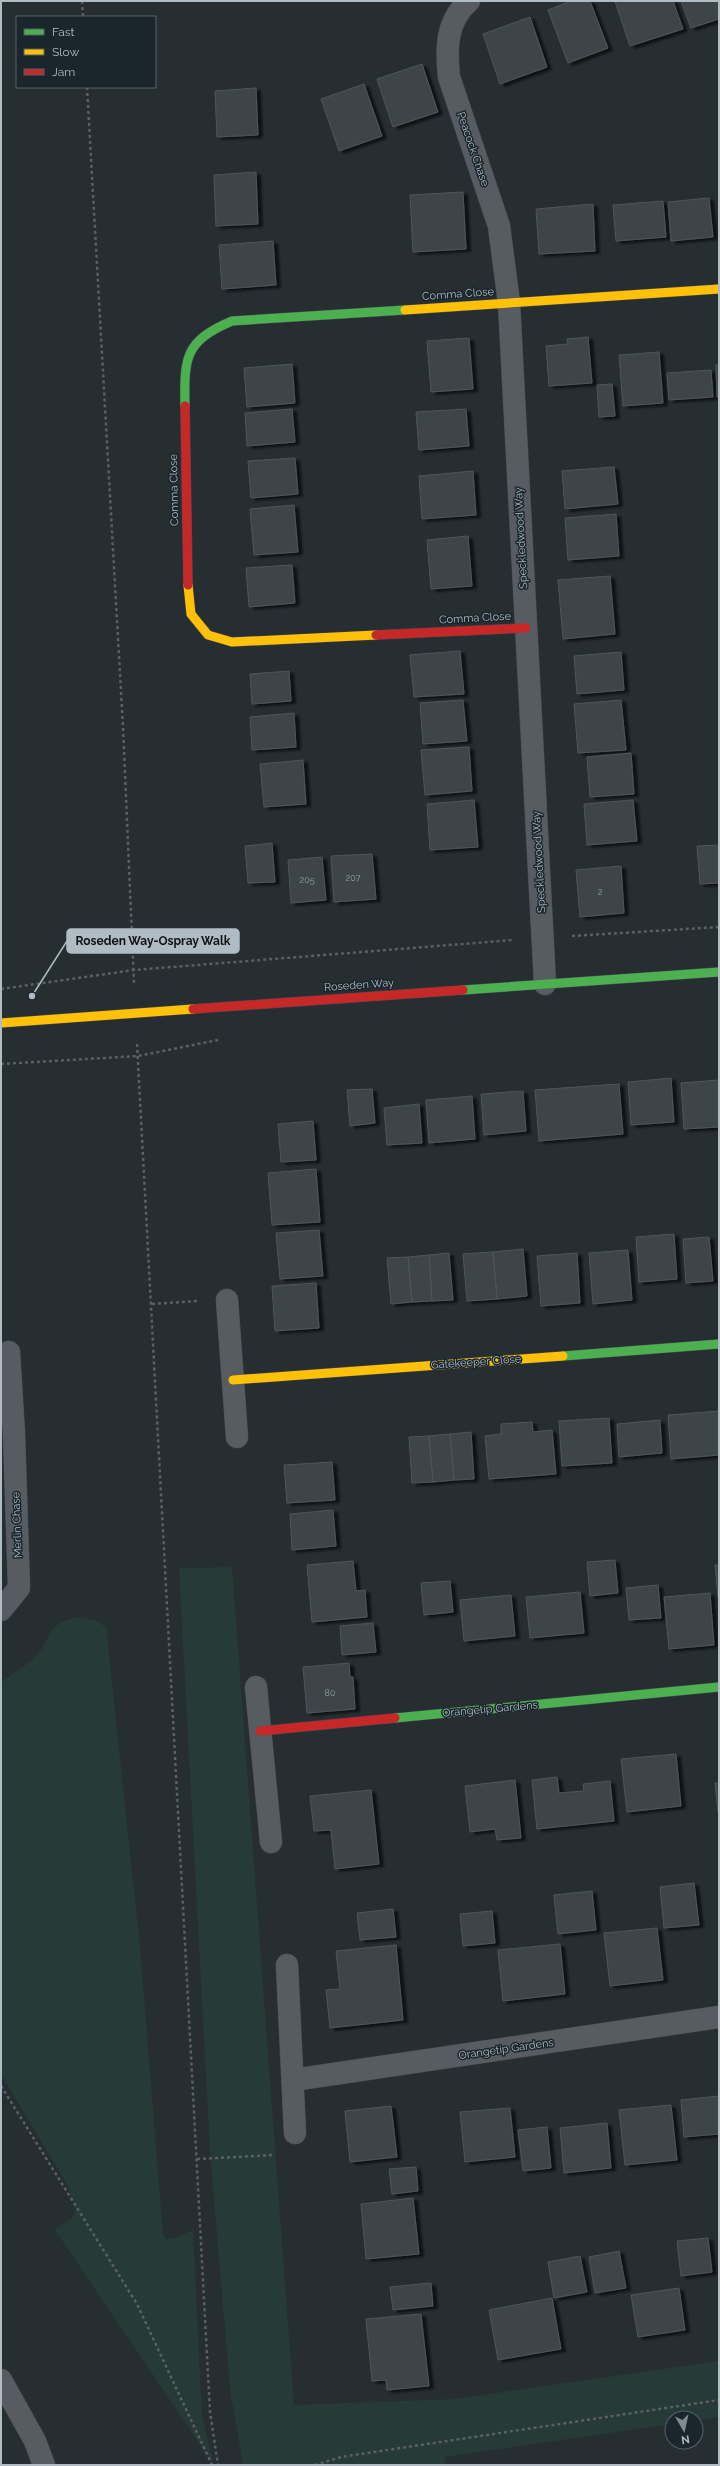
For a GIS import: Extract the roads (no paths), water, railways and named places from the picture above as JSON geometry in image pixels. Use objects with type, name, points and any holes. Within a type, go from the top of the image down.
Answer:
[{"type":"street","name":"Peacock Chase","points":[[469,1],[460,10],[450,28],[447,53],[449,78],[499,226],[509,302]]},
{"type":"street","points":[[509,302],[719,288]]},
{"type":"street","name":"Speckledwood Way","points":[[509,302],[545,984]]},
{"type":"street","name":"Comma Close","points":[[509,302],[232,321],[209,331],[190,350],[184,379],[188,588],[191,614],[208,635],[232,642],[526,628]]},
{"type":"street","name":"Roseden Way","points":[[1,1023],[719,972]]},
{"type":"street","points":[[227,1300],[237,1437]]},
{"type":"street","name":"Gatekeeper Close","points":[[233,1380],[719,1344]]},
{"type":"street","name":"Merlin Chase","points":[[1,1610],[19,1588],[8,1434],[9,1352]]},
{"type":"street","points":[[256,1687],[271,1842]]},
{"type":"street","name":"Orangetip Gardens","points":[[260,1731],[719,1687]]},
{"type":"street","points":[[288,1965],[295,2133]]},
{"type":"street","name":"Orangetip Gardens","points":[[293,2080],[719,2017]]},
{"type":"street","points":[[1,2380],[35,2441],[44,2465]]},
{"type":"place","name":"Roseden Way-Ospray Walk","points":[[32,996]]}]
